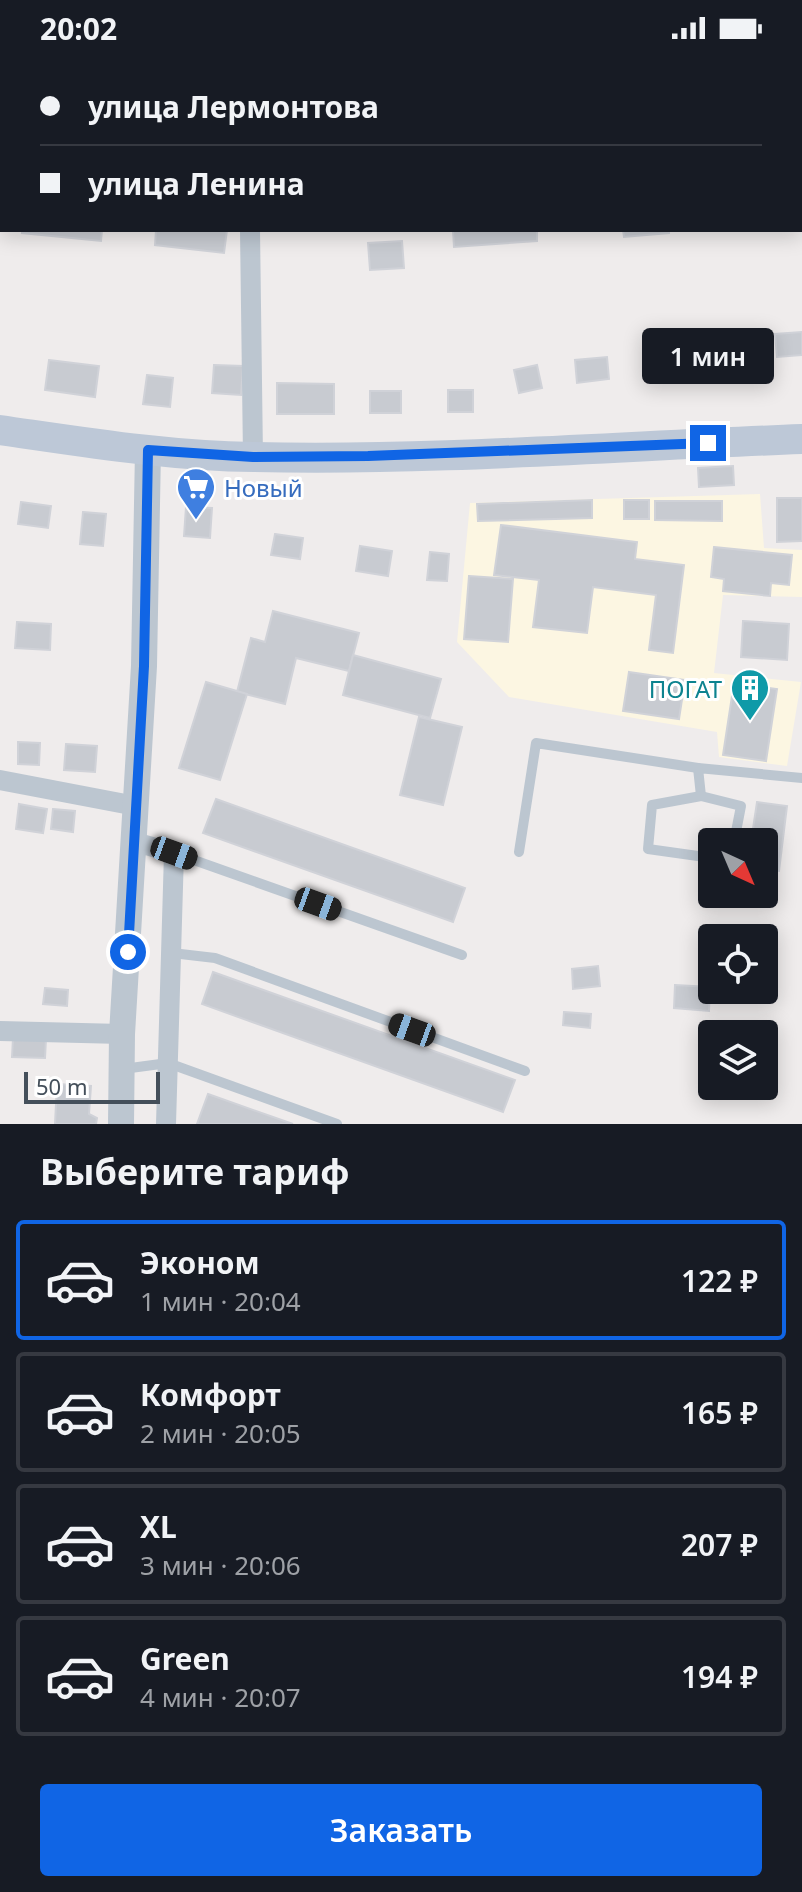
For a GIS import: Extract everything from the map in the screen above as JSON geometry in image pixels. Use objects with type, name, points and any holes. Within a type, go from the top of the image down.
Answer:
[{"type":"main road","points":[[0,430],[148,450],[253,457],[396,456],[802,439]]},
{"type":"street","points":[[250,232],[253,457]]},
{"type":"street","points":[[121,1124],[122,1034],[144,666],[148,450]]},
{"type":"street","points":[[0,780],[136,806]]},
{"type":"street","points":[[135,842],[174,853],[166,1124]]},
{"type":"street","points":[[0,1031],[122,1034]]},
{"type":"lane","points":[[519,852],[536,743],[698,768],[802,778]]},
{"type":"lane","points":[[698,768],[701,796]]},
{"type":"lane","points":[[698,856],[648,849],[652,805],[701,796],[741,806],[737,828]]},
{"type":"lane","points":[[174,853],[462,955]]},
{"type":"lane","points":[[172,953],[215,958],[525,1071]]},
{"type":"lane","points":[[123,1069],[168,1063],[337,1124]]},
{"type":"shaded area","points":[[760,494],[764,548],[802,550],[802,597],[723,595],[714,673],[801,682],[787,766],[719,757],[717,732],[509,697],[457,642],[470,503]]},
{"type":"building","points":[[22,232],[102,232],[101,241]]},
{"type":"building","points":[[156,232],[227,232],[224,253],[155,245]]},
{"type":"building","points":[[453,232],[537,232],[537,241],[454,247]]},
{"type":"building","points":[[623,232],[669,232],[669,233],[624,237]]},
{"type":"building","points":[[402,241],[404,268],[370,270],[368,243]]},
{"type":"building","points":[[708,332],[713,365],[669,371],[665,338]]},
{"type":"building","points":[[802,332],[802,355],[777,357],[775,334]]},
{"type":"building","points":[[607,357],[609,379],[577,383],[575,360]]},
{"type":"building","points":[[49,360],[99,366],[95,397],[45,390]]},
{"type":"building","points":[[214,365],[243,366],[241,395],[212,393]]},
{"type":"building","points":[[537,365],[542,388],[519,393],[514,370]]},
{"type":"building","points":[[147,375],[173,378],[170,407],[143,404]]},
{"type":"building","points":[[277,383],[334,384],[334,414],[277,414]]},
{"type":"building","points":[[448,390],[473,390],[473,412],[448,412]]},
{"type":"building","points":[[370,391],[401,391],[401,413],[370,413]]},
{"type":"building","points":[[733,466],[734,485],[699,487],[698,468]]},
{"type":"building","points":[[777,498],[802,498],[802,541],[777,542]]},
{"type":"building","points":[[592,500],[592,518],[478,521],[477,504]]},
{"type":"building","points":[[624,500],[649,500],[649,519],[624,519]]},
{"type":"building","points":[[655,501],[722,501],[722,521],[655,520]]},
{"type":"building","points":[[21,502],[51,506],[48,528],[18,524]]},
{"type":"building","points":[[186,507],[212,508],[210,538],[184,536]]},
{"type":"building","points":[[83,512],[106,514],[103,546],[80,544]]},
{"type":"building","points":[[501,525],[637,542],[635,559],[684,565],[673,653],[649,650],[656,595],[593,587],[587,633],[533,627],[539,580],[494,575]]},
{"type":"building","points":[[275,534],[303,538],[300,559],[271,555]]},
{"type":"building","points":[[360,546],[392,551],[388,576],[356,571]]},
{"type":"building","points":[[714,547],[792,555],[789,585],[771,583],[770,596],[723,591],[724,579],[711,577]]},
{"type":"building","points":[[430,552],[449,554],[447,581],[427,580]]},
{"type":"building","points":[[469,576],[513,579],[508,642],[464,639]]},
{"type":"building","points":[[273,611],[359,633],[349,671],[296,658],[285,704],[237,692],[251,638],[265,642]]},
{"type":"building","points":[[743,621],[789,624],[787,660],[741,657]]},
{"type":"building","points":[[17,622],[51,624],[50,650],[15,648]]},
{"type":"building","points":[[353,655],[441,679],[430,718],[343,695]]},
{"type":"building","points":[[629,672],[685,680],[679,719],[623,711]]},
{"type":"building","points":[[206,682],[247,694],[220,780],[179,768]]},
{"type":"building","name":"ПОГАТ","points":[[734,683],[777,689],[766,761],[723,755]]},
{"type":"building","points":[[419,717],[462,727],[443,805],[400,795]]},
{"type":"building","points":[[18,742],[40,743],[39,765],[18,764]]},
{"type":"building","points":[[66,744],[97,746],[95,772],[64,770]]},
{"type":"building","points":[[216,799],[465,888],[453,922],[203,833]]},
{"type":"building","points":[[757,802],[787,806],[779,871],[778,828],[753,828]]},
{"type":"building","points":[[19,804],[47,809],[43,833],[16,829]]},
{"type":"building","points":[[53,809],[75,811],[73,832],[51,829]]},
{"type":"building","points":[[598,966],[600,986],[573,989],[572,969]]},
{"type":"building","points":[[213,972],[515,1080],[503,1112],[202,1004]]},
{"type":"building","points":[[675,985],[698,986],[698,1004],[709,1004],[709,1011],[674,1008]]},
{"type":"building","points":[[45,988],[68,990],[67,1006],[43,1004]]},
{"type":"building","points":[[564,1012],[591,1014],[590,1028],[563,1025]]},
{"type":"building","points":[[13,1038],[46,1039],[45,1058],[12,1057]]},
{"type":"building","points":[[57,1084],[91,1086],[89,1114],[97,1118],[96,1124],[55,1124]]},
{"type":"building","points":[[208,1094],[293,1124],[197,1124]]},
{"type":"place","name":"Новый","points":[[196,521]]},
{"type":"place","name":"ПОГАТ","points":[[750,722]]},
{"type":"route","points":[[128,952],[144,666],[148,450],[253,457],[368,456],[708,443]]}]
